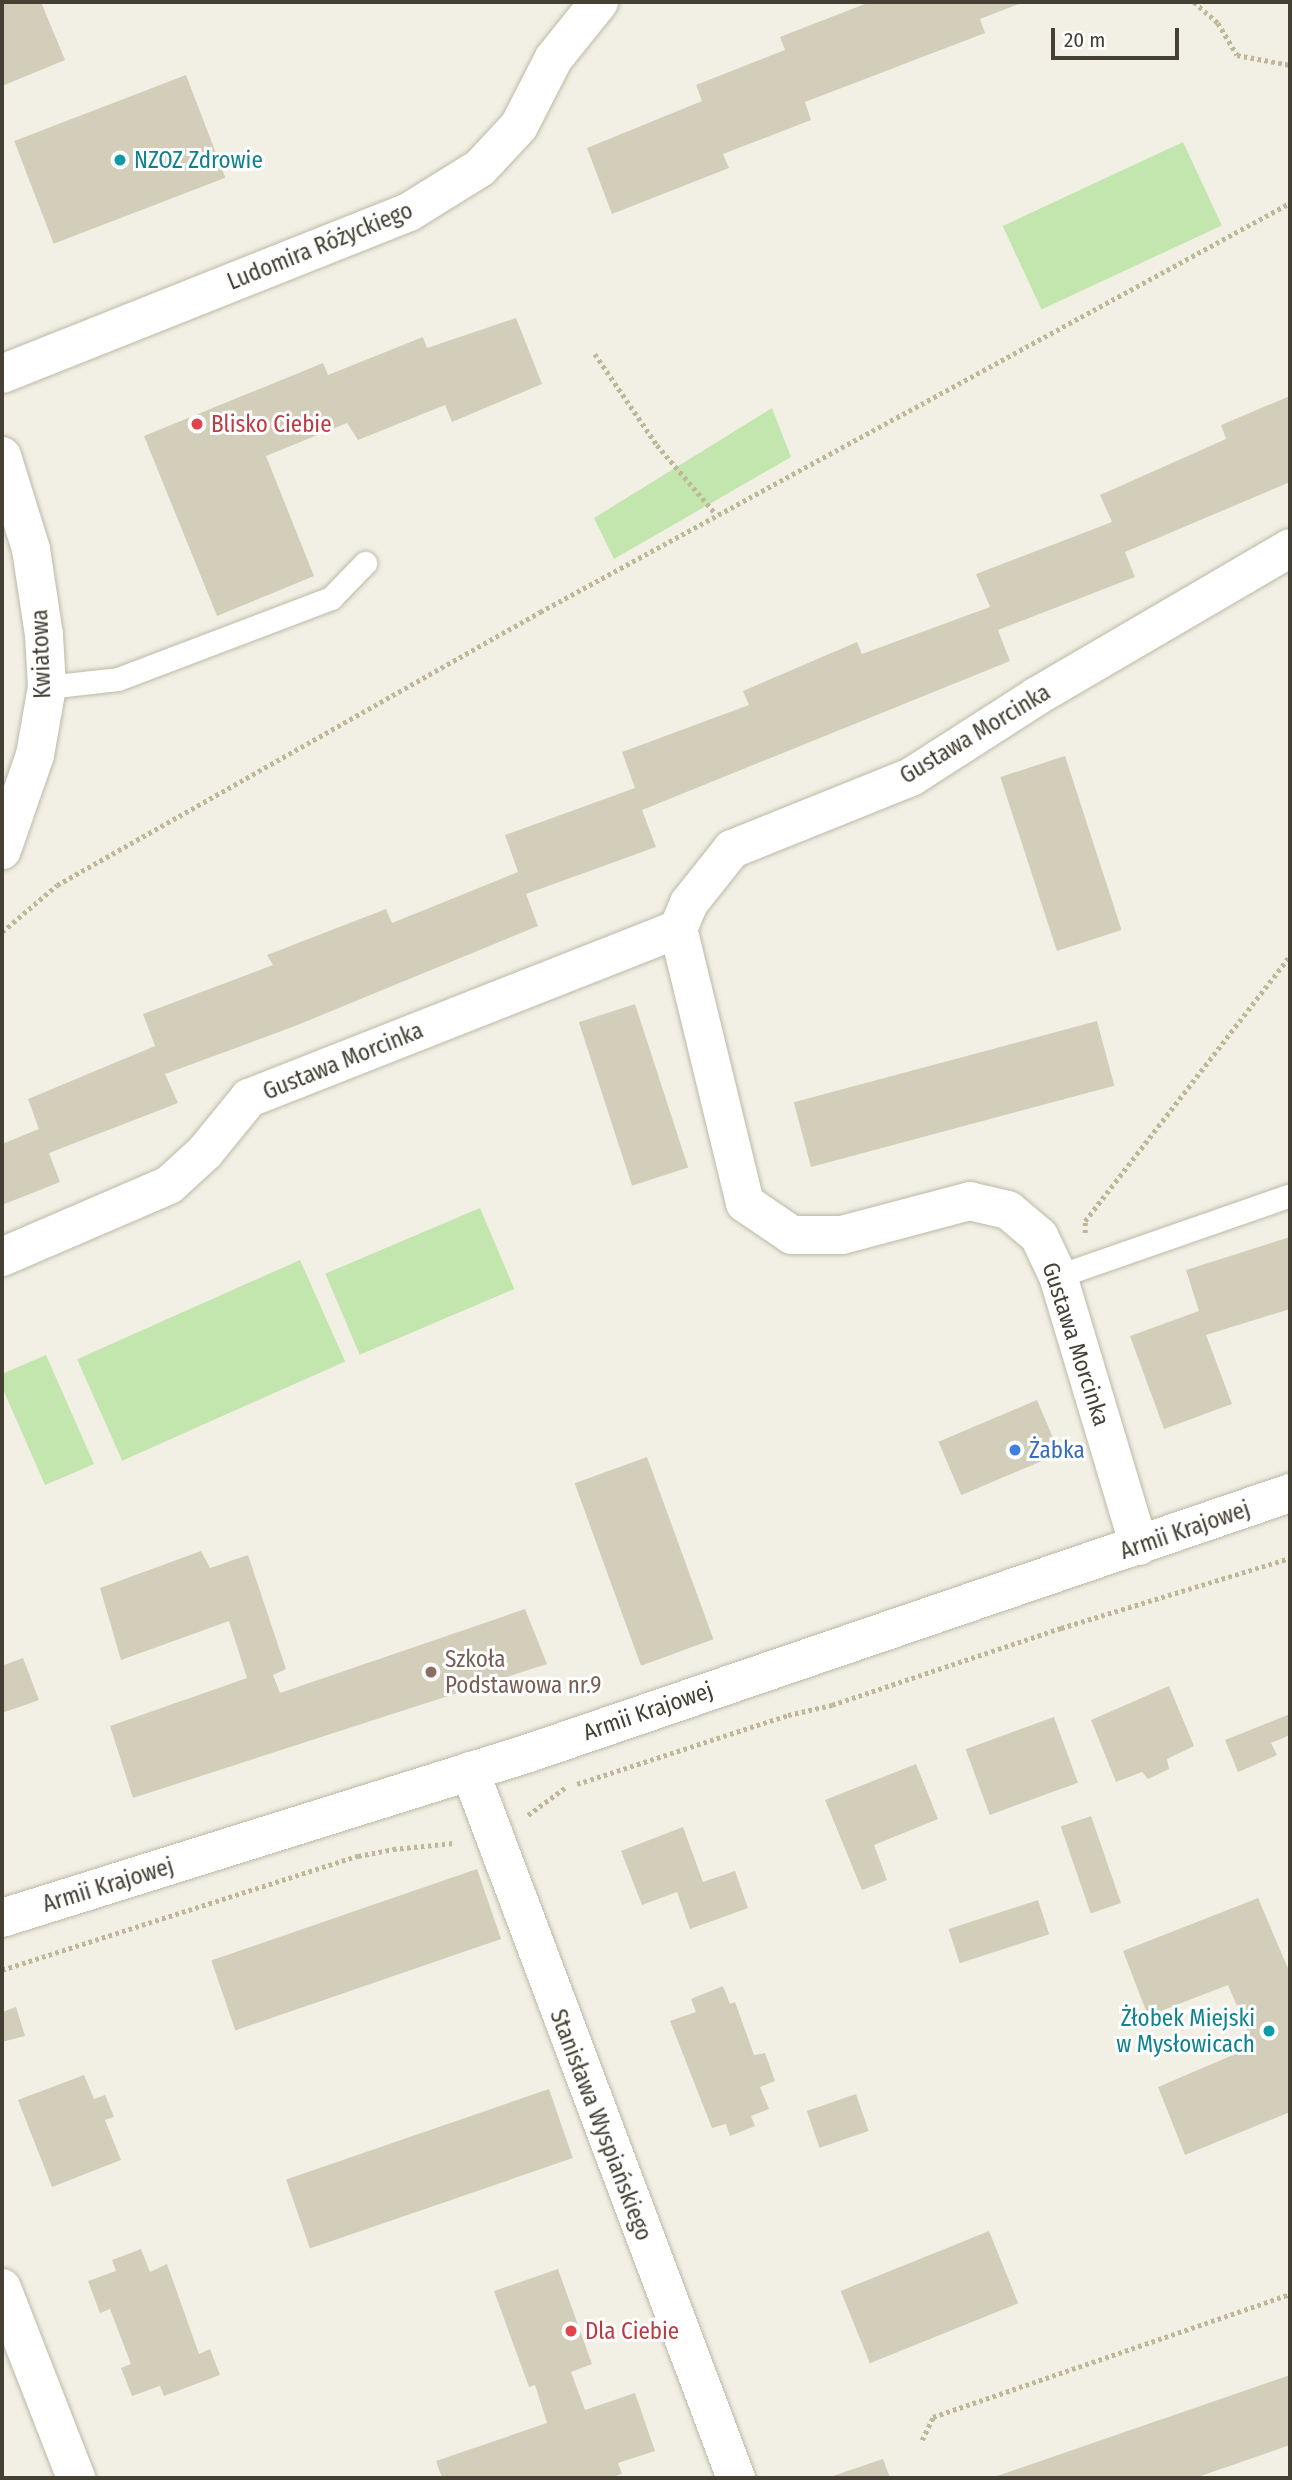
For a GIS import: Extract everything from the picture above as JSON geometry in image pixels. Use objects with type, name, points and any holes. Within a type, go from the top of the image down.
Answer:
[{"type":"street","name":"Ludomira Różyckiego","points":[[2,374],[409,212],[445,190],[480,168],[519,126],[554,58],[599,2]]},
{"type":"street","name":"Kwiatowa","points":[[2,456],[31,549],[44,635],[47,687],[35,755],[2,850]]},
{"type":"street","name":"Gustawa Morcinka","points":[[1139,1546],[1072,1271],[1039,1236],[1008,1210],[970,1201],[842,1235],[792,1235],[745,1203],[678,929],[689,903],[732,849],[911,777],[1037,696],[1290,548]]},
{"type":"street","name":"Gustawa Morcinka","points":[[2,1257],[169,1185],[205,1152],[249,1098],[678,929]]},
{"type":"street","name":"Armii Krajowej","points":[[2,1918],[470,1771],[1290,1493]]},
{"type":"street","name":"Stanisława Wyspiańskiego","points":[[470,1771],[736,2478]]},
{"type":"street","points":[[2,2288],[76,2478]]},
{"type":"lane","points":[[47,687],[118,679],[331,598],[365,563]]},
{"type":"lane","points":[[1072,1271],[1290,1195]]},
{"type":"path","points":[[1194,2],[1218,23],[1237,55],[1290,65]]},
{"type":"path","points":[[2,932],[57,885],[716,514],[1290,203]]},
{"type":"path","points":[[595,354],[657,445],[716,514]]},
{"type":"path","points":[[1072,1271],[1084,1221],[1290,956]]},
{"type":"path","points":[[520,1818],[536,1812],[564,1788],[788,1715],[826,1707],[1061,1628],[1290,1558]]},
{"type":"path","points":[[2,1970],[358,1856],[383,1850],[459,1842]]},
{"type":"path","points":[[922,2440],[933,2417],[1290,2294]]},
{"type":"green space","points":[[1183,142],[1222,225],[1042,309],[1003,226]]},
{"type":"green space","points":[[772,408],[791,457],[614,559],[594,518]]},
{"type":"green space","points":[[480,1208],[514,1289],[360,1355],[325,1274]]},
{"type":"green space","points":[[300,1260],[345,1361],[122,1461],[77,1359]]},
{"type":"green space","points":[[46,1355],[94,1464],[45,1485],[2,1387],[2,1374]]},
{"type":"building","points":[[2,2],[41,2],[65,60],[2,86]]},
{"type":"building","points":[[870,2],[1024,2],[980,19],[985,33],[805,102],[811,120],[723,154],[729,168],[612,214],[587,148],[702,101],[696,85],[785,50],[780,37]]},
{"type":"building","name":"NZOZ Zdrowie","points":[[186,75],[225,178],[54,244],[14,141]]},
{"type":"building","points":[[516,318],[542,384],[452,422],[445,405],[358,440],[347,423],[266,456],[314,576],[217,616],[144,436],[323,363],[328,375],[423,337],[427,348]]},
{"type":"building","points":[[1290,396],[1290,482],[1125,552],[1135,577],[998,630],[1010,661],[642,810],[656,847],[526,894],[538,926],[295,1026],[165,1074],[178,1103],[49,1153],[60,1182],[2,1205],[2,1144],[39,1129],[28,1099],[155,1046],[143,1014],[273,965],[267,955],[386,909],[392,923],[518,872],[505,835],[635,788],[622,752],[749,705],[743,691],[857,642],[862,654],[990,607],[976,574],[1112,522],[1100,495],[1226,439],[1221,425]]},
{"type":"building","points":[[1065,756],[1122,930],[1057,951],[1000,777]]},
{"type":"building","points":[[635,1004],[688,1168],[632,1186],[579,1022]]},
{"type":"building","points":[[1097,1021],[1114,1086],[811,1167],[794,1102]]},
{"type":"building","points":[[1290,1237],[1290,1309],[1206,1335],[1232,1404],[1164,1429],[1130,1336],[1199,1311],[1186,1270]]},
{"type":"building","points":[[1037,1400],[1060,1453],[961,1495],[939,1442]]},
{"type":"building","points":[[647,1457],[713,1639],[641,1666],[575,1483]]},
{"type":"building","name":"Szkoła Podstawowa nr.9","points":[[201,1551],[210,1568],[248,1555],[286,1669],[273,1675],[280,1693],[525,1609],[547,1664],[133,1798],[110,1726],[247,1678],[229,1621],[121,1660],[100,1588]]},
{"type":"building","points":[[23,1658],[39,1700],[2,1713],[2,1659],[4,1665]]},
{"type":"building","points":[[1169,1686],[1194,1746],[1167,1759],[1169,1769],[1148,1779],[1142,1772],[1116,1782],[1091,1720]]},
{"type":"building","points":[[1290,1714],[1290,1735],[1271,1743],[1277,1755],[1238,1772],[1225,1740]]},
{"type":"building","points":[[1054,1717],[1078,1783],[990,1815],[966,1749]]},
{"type":"building","points":[[916,1764],[938,1819],[874,1845],[887,1880],[862,1890],[825,1800]]},
{"type":"building","points":[[1091,1816],[1121,1903],[1091,1913],[1061,1826]]},
{"type":"building","points":[[683,1827],[703,1882],[735,1871],[748,1908],[690,1929],[677,1892],[642,1905],[621,1851]]},
{"type":"building","points":[[477,1869],[501,1939],[235,2030],[211,1960]]},
{"type":"building","name":"Żłobek Miejski w Mysłowicach","points":[[1258,1898],[1290,1973],[1290,2112],[1185,2155],[1158,2087],[1254,2046],[1228,1985],[1148,2016],[1123,1951]]},
{"type":"building","points":[[1038,1900],[1049,1934],[960,1963],[949,1929]]},
{"type":"building","points":[[723,1986],[730,2004],[735,2002],[754,2055],[765,2053],[775,2081],[760,2087],[769,2109],[751,2116],[755,2126],[730,2136],[726,2124],[712,2128],[670,2021],[696,2012],[691,1999]]},
{"type":"building","points":[[16,2007],[25,2036],[2,2042],[2,2012]]},
{"type":"building","points":[[84,2075],[94,2099],[105,2095],[114,2117],[105,2120],[121,2160],[52,2187],[18,2100]]},
{"type":"building","points":[[549,2089],[573,2158],[310,2249],[286,2180]]},
{"type":"building","points":[[856,2094],[869,2131],[820,2148],[807,2111]]},
{"type":"building","points":[[989,2231],[1018,2303],[870,2363],[841,2291]]},
{"type":"building","points":[[141,2249],[150,2272],[167,2264],[199,2354],[210,2349],[220,2375],[164,2396],[160,2386],[132,2396],[121,2368],[131,2364],[110,2309],[100,2313],[88,2281],[116,2271],[112,2260]]},
{"type":"building","points":[[558,2269],[592,2364],[571,2372],[585,2410],[635,2393],[655,2451],[618,2463],[622,2474],[609,2478],[442,2478],[436,2461],[547,2423],[535,2385],[529,2387],[494,2291]]},
{"type":"building","points":[[1290,2375],[1290,2445],[1195,2478],[997,2476]]},
{"type":"building","points":[[883,2459],[890,2478],[827,2478]]},
{"type":"place","name":"NZOZ Zdrowie","points":[[120,160]]},
{"type":"place","name":"Blisko Ciebie","points":[[197,424]]},
{"type":"place","name":"Żabka","points":[[1015,1450]]},
{"type":"place","name":"Szkoła Podstawowa nr.9","points":[[431,1672]]},
{"type":"place","name":"Żłobek Miejski w Mysłowicach","points":[[1269,2031]]},
{"type":"place","name":"Dla Ciebie","points":[[571,2331]]}]
